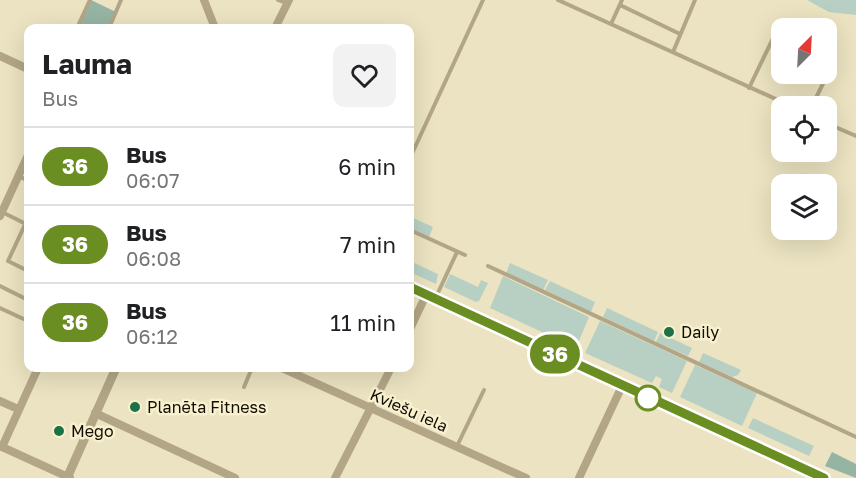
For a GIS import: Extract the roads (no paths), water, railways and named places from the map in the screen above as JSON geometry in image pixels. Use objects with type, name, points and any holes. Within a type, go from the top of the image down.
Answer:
[{"type":"street","points":[[204,0],[213,24]]},
{"type":"street","points":[[277,24],[288,2]]},
{"type":"street","points":[[0,56],[24,67]]},
{"type":"street","points":[[1,214],[24,164]]},
{"type":"street","points":[[414,289],[824,478]]},
{"type":"street","points":[[414,323],[430,297]]},
{"type":"street","points":[[36,372],[1,446],[68,478],[114,372]]},
{"type":"street","name":"Kviešu iela","points":[[291,372],[526,478]]},
{"type":"street","points":[[335,478],[389,372]]},
{"type":"street","points":[[579,478],[622,386]]},
{"type":"street","points":[[0,401],[18,410]]},
{"type":"street","points":[[95,413],[235,478]]},
{"type":"lane","points":[[79,24],[90,0]]},
{"type":"lane","points":[[111,24],[121,0]]},
{"type":"lane","points":[[278,0],[288,2]]},
{"type":"lane","points":[[414,149],[483,0]]},
{"type":"lane","points":[[558,0],[771,97]]},
{"type":"lane","points":[[673,52],[694,0]]},
{"type":"lane","points":[[611,24],[621,2],[680,34]]},
{"type":"lane","points":[[749,88],[771,42]]},
{"type":"lane","points":[[837,128],[856,136]]},
{"type":"lane","points":[[19,176],[24,179]]},
{"type":"lane","points":[[1,214],[24,223]]},
{"type":"lane","points":[[24,228],[9,261],[24,269]]},
{"type":"lane","points":[[414,232],[465,255]]},
{"type":"lane","points":[[430,297],[457,252]]},
{"type":"lane","points":[[488,266],[856,437]]},
{"type":"lane","points":[[0,286],[24,298]]},
{"type":"lane","points":[[0,308],[24,319]]},
{"type":"lane","points":[[244,387],[250,372]]},
{"type":"lane","points":[[457,447],[484,390]]},
{"type":"place","name":"Daily","points":[[669,332]]},
{"type":"place","name":"Planēta Fitness","points":[[135,407]]},
{"type":"place","name":"Mego","points":[[59,431]]}]
